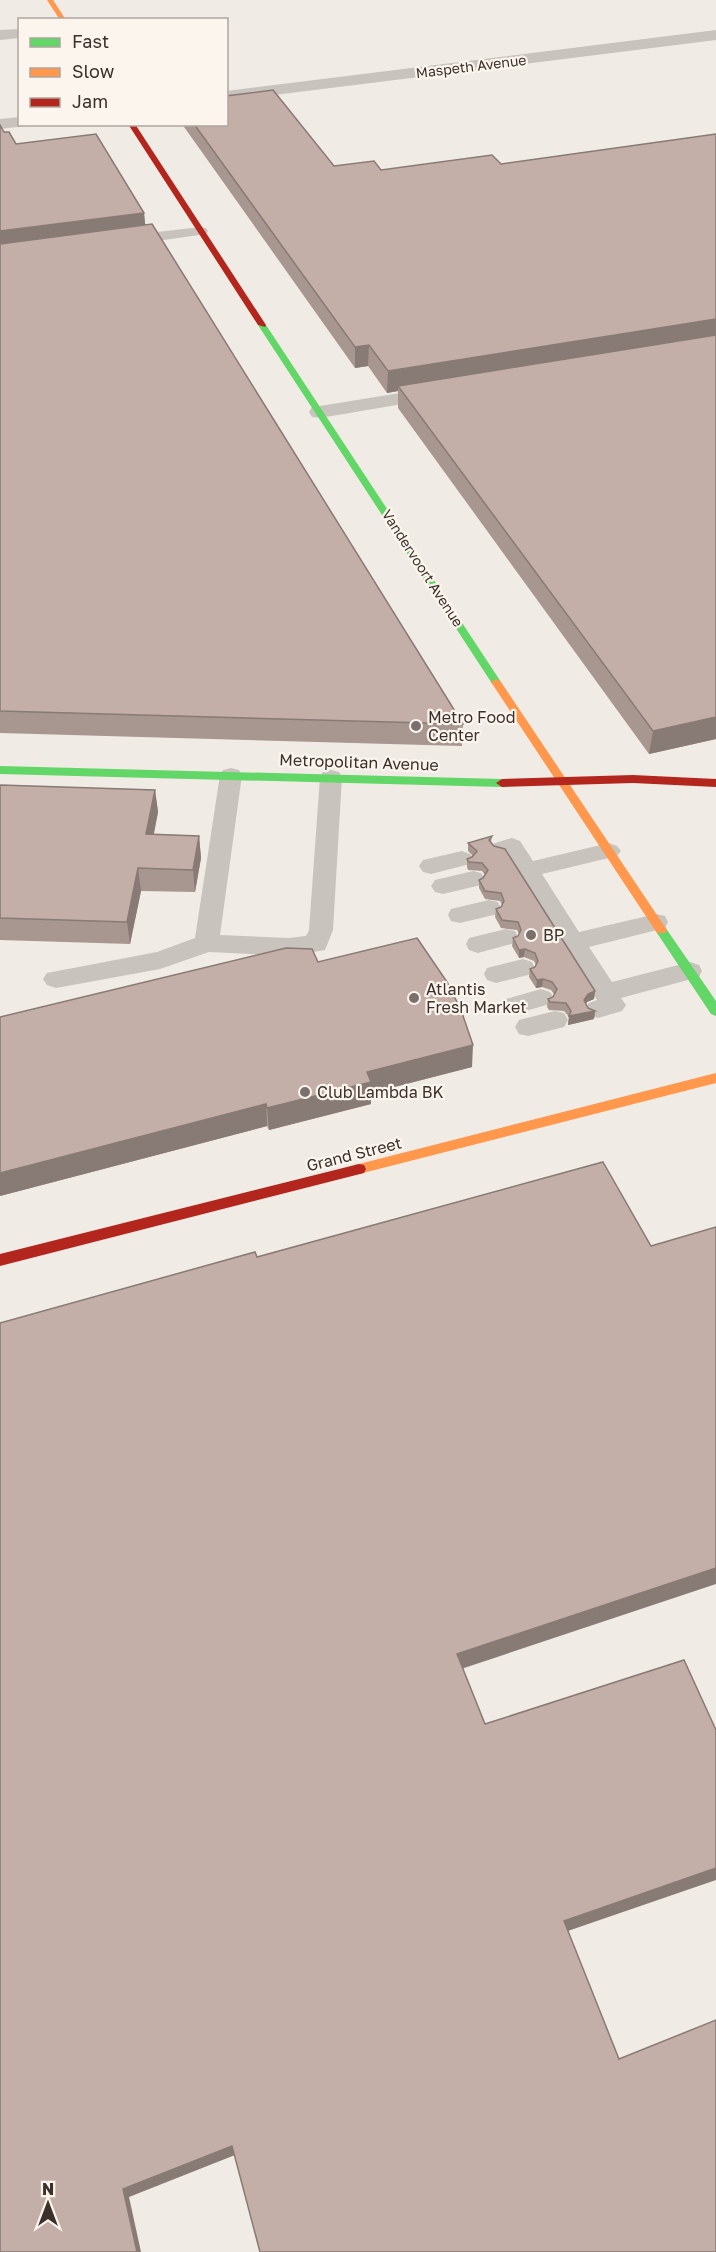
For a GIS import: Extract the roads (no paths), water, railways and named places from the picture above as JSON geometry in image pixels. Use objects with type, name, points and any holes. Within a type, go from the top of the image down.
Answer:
[{"type":"main road","points":[[50,0],[62,18]]},
{"type":"main road","name":"Vandervoort Avenue","points":[[132,126],[716,1011]]},
{"type":"main road","name":"Metropolitan Avenue","points":[[0,770],[493,783],[633,779],[716,783]]},
{"type":"main road","name":"Grand Street","points":[[0,1260],[716,1078]]},
{"type":"street","points":[[0,35],[18,33]]},
{"type":"street","name":"Maspeth Avenue","points":[[228,96],[716,35]]},
{"type":"street","points":[[0,124],[18,122]]},
{"type":"street","points":[[320,412],[460,389]]},
{"type":"lane","points":[[105,244],[201,231]]},
{"type":"lane","points":[[207,943],[231,775]]},
{"type":"lane","points":[[56,979],[160,960],[207,943],[289,947],[316,944],[321,930],[331,777]]},
{"type":"lane","points":[[609,851],[518,864],[596,993],[690,971]]},
{"type":"lane","points":[[437,876],[467,869]]},
{"type":"lane","points":[[460,915],[489,908]]},
{"type":"lane","points":[[565,940],[656,922]]},
{"type":"lane","points":[[478,944],[506,937]]},
{"type":"lane","points":[[496,974],[523,968]]},
{"type":"lane","points":[[515,1005],[541,998]]},
{"type":"lane","points":[[528,1027],[555,1020]]},
{"type":"place","name":"Metro Food Center","points":[[416,726]]},
{"type":"place","name":"BP","points":[[531,935]]},
{"type":"place","name":"Atlantis Fresh Market","points":[[414,998]]},
{"type":"place","name":"Club Lambda BK","points":[[305,1092]]}]
